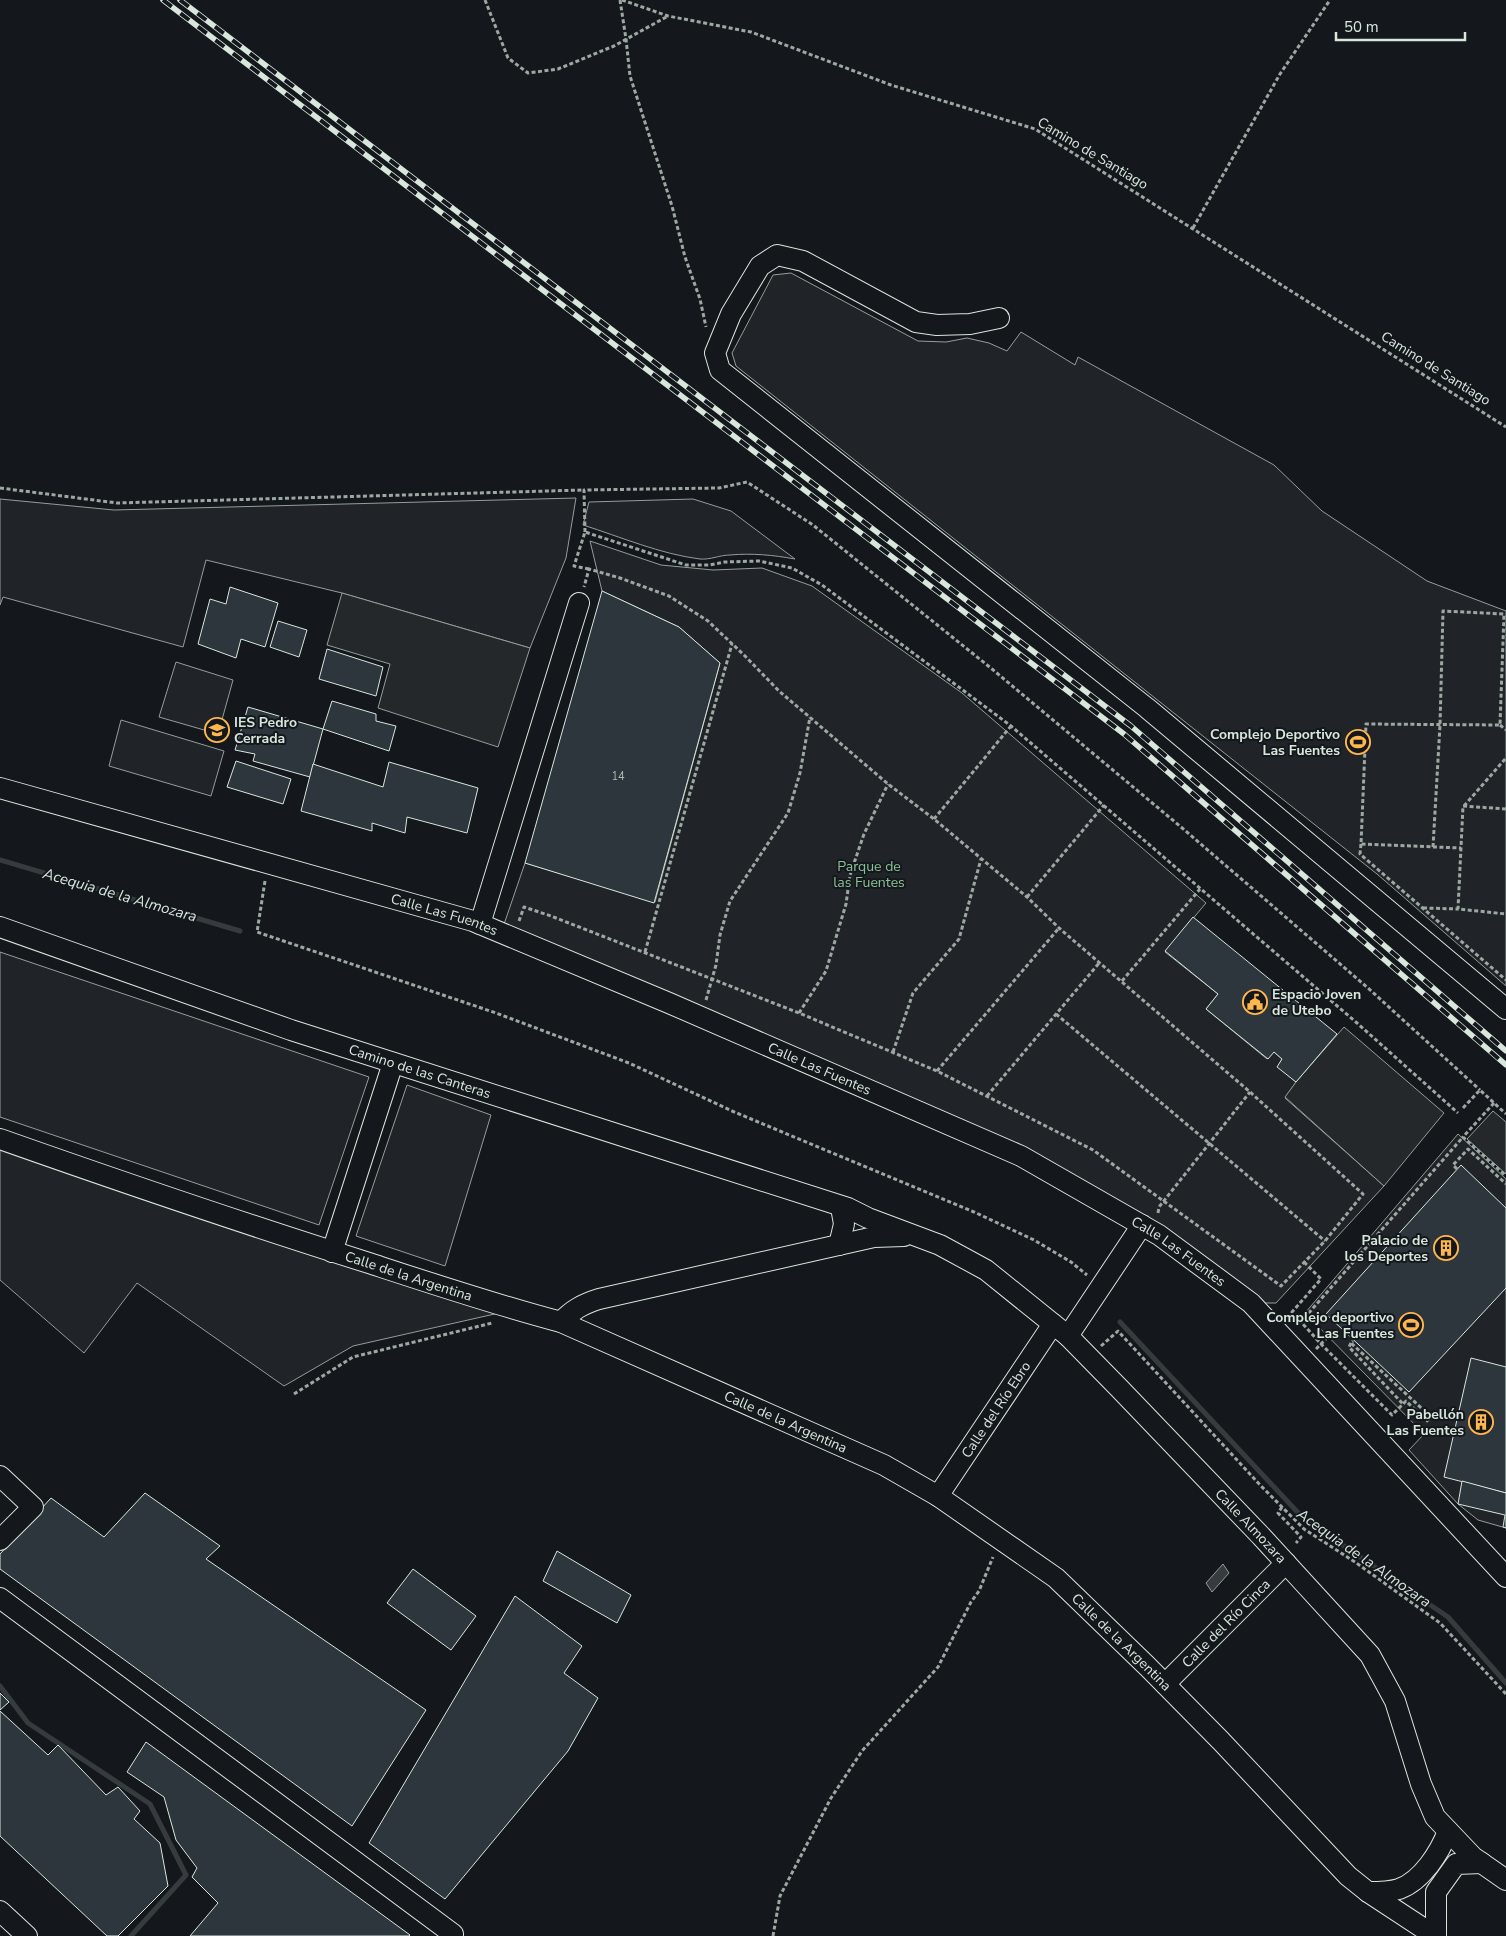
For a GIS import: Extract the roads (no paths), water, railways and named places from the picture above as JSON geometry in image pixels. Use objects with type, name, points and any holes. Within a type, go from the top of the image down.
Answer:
[{"type":"street","points":[[999,318],[970,324],[938,325],[916,322],[803,261],[777,255],[760,266],[732,314],[715,353],[720,370],[1147,708],[1506,1009]]},
{"type":"street","points":[[480,924],[579,604]]},
{"type":"street","name":"Calle Las Fuentes","points":[[0,788],[480,924],[702,1017],[1021,1156],[1159,1235],[1251,1303],[1506,1578]]},
{"type":"street","name":"Camino de las Canteras","points":[[0,927],[291,1030],[850,1210],[915,1236]]},
{"type":"street","points":[[332,1252],[393,1063]]},
{"type":"street","name":"Calle de la Argentina","points":[[0,1139],[136,1187],[332,1252],[512,1309],[560,1322],[884,1465],[938,1496],[1056,1578],[1165,1684],[1348,1876],[1368,1892],[1436,1936]]},
{"type":"street","points":[[838,1245],[850,1210],[862,1226],[858,1240]]},
{"type":"street","name":"Calle del Río Ebro","points":[[938,1496],[1060,1330],[1142,1225]]},
{"type":"street","points":[[560,1322],[581,1305],[599,1299],[858,1240],[890,1236],[915,1236]]},
{"type":"street","name":"Calle Almozara","points":[[915,1236],[940,1245],[986,1270],[1060,1330],[1286,1563],[1370,1655],[1395,1701],[1421,1784],[1435,1817],[1482,1863],[1506,1880]]},
{"type":"street","points":[[0,1476],[33,1507],[0,1540]]},
{"type":"street","name":"Calle del Río Cinca","points":[[1165,1684],[1286,1563]]},
{"type":"street","points":[[0,1598],[453,1934],[451,1936]]},
{"type":"street","points":[[1368,1892],[1399,1889],[1414,1879],[1435,1857],[1448,1831]]},
{"type":"street","points":[[1436,1936],[1436,1892],[1456,1864],[1482,1863]]},
{"type":"street","points":[[0,1911],[27,1936]]},
{"type":"waterway","name":"Acequia de la Almozara","points":[[0,860],[240,931]]},
{"type":"waterway","name":"Acequia de la Almozara","points":[[1120,1322],[1303,1518],[1448,1617],[1506,1683]]},
{"type":"waterway","points":[[0,1686],[28,1723],[150,1804],[186,1875],[131,1936]]},
{"type":"railway","points":[[163,0],[1124,734],[1506,1065]]},
{"type":"railway","points":[[180,0],[1131,726],[1506,1051]]},
{"type":"place","name":"IES Pedro Cerrada","points":[[217,730]]},
{"type":"place","name":"Complejo Deportivo Las Fuentes","points":[[1358,742]]},
{"type":"place","name":"Espacio Joven de Utebo","points":[[1255,1002]]},
{"type":"place","name":"Palacio de los Deportes","points":[[1446,1248]]},
{"type":"place","name":"Complejo deportivo Las Fuentes","points":[[1411,1325]]},
{"type":"place","name":"Pabellón Las Fuentes","points":[[1481,1422]]},
{"type":"park label","name":"Parque de las Fuentes","points":[[869,874]]}]
